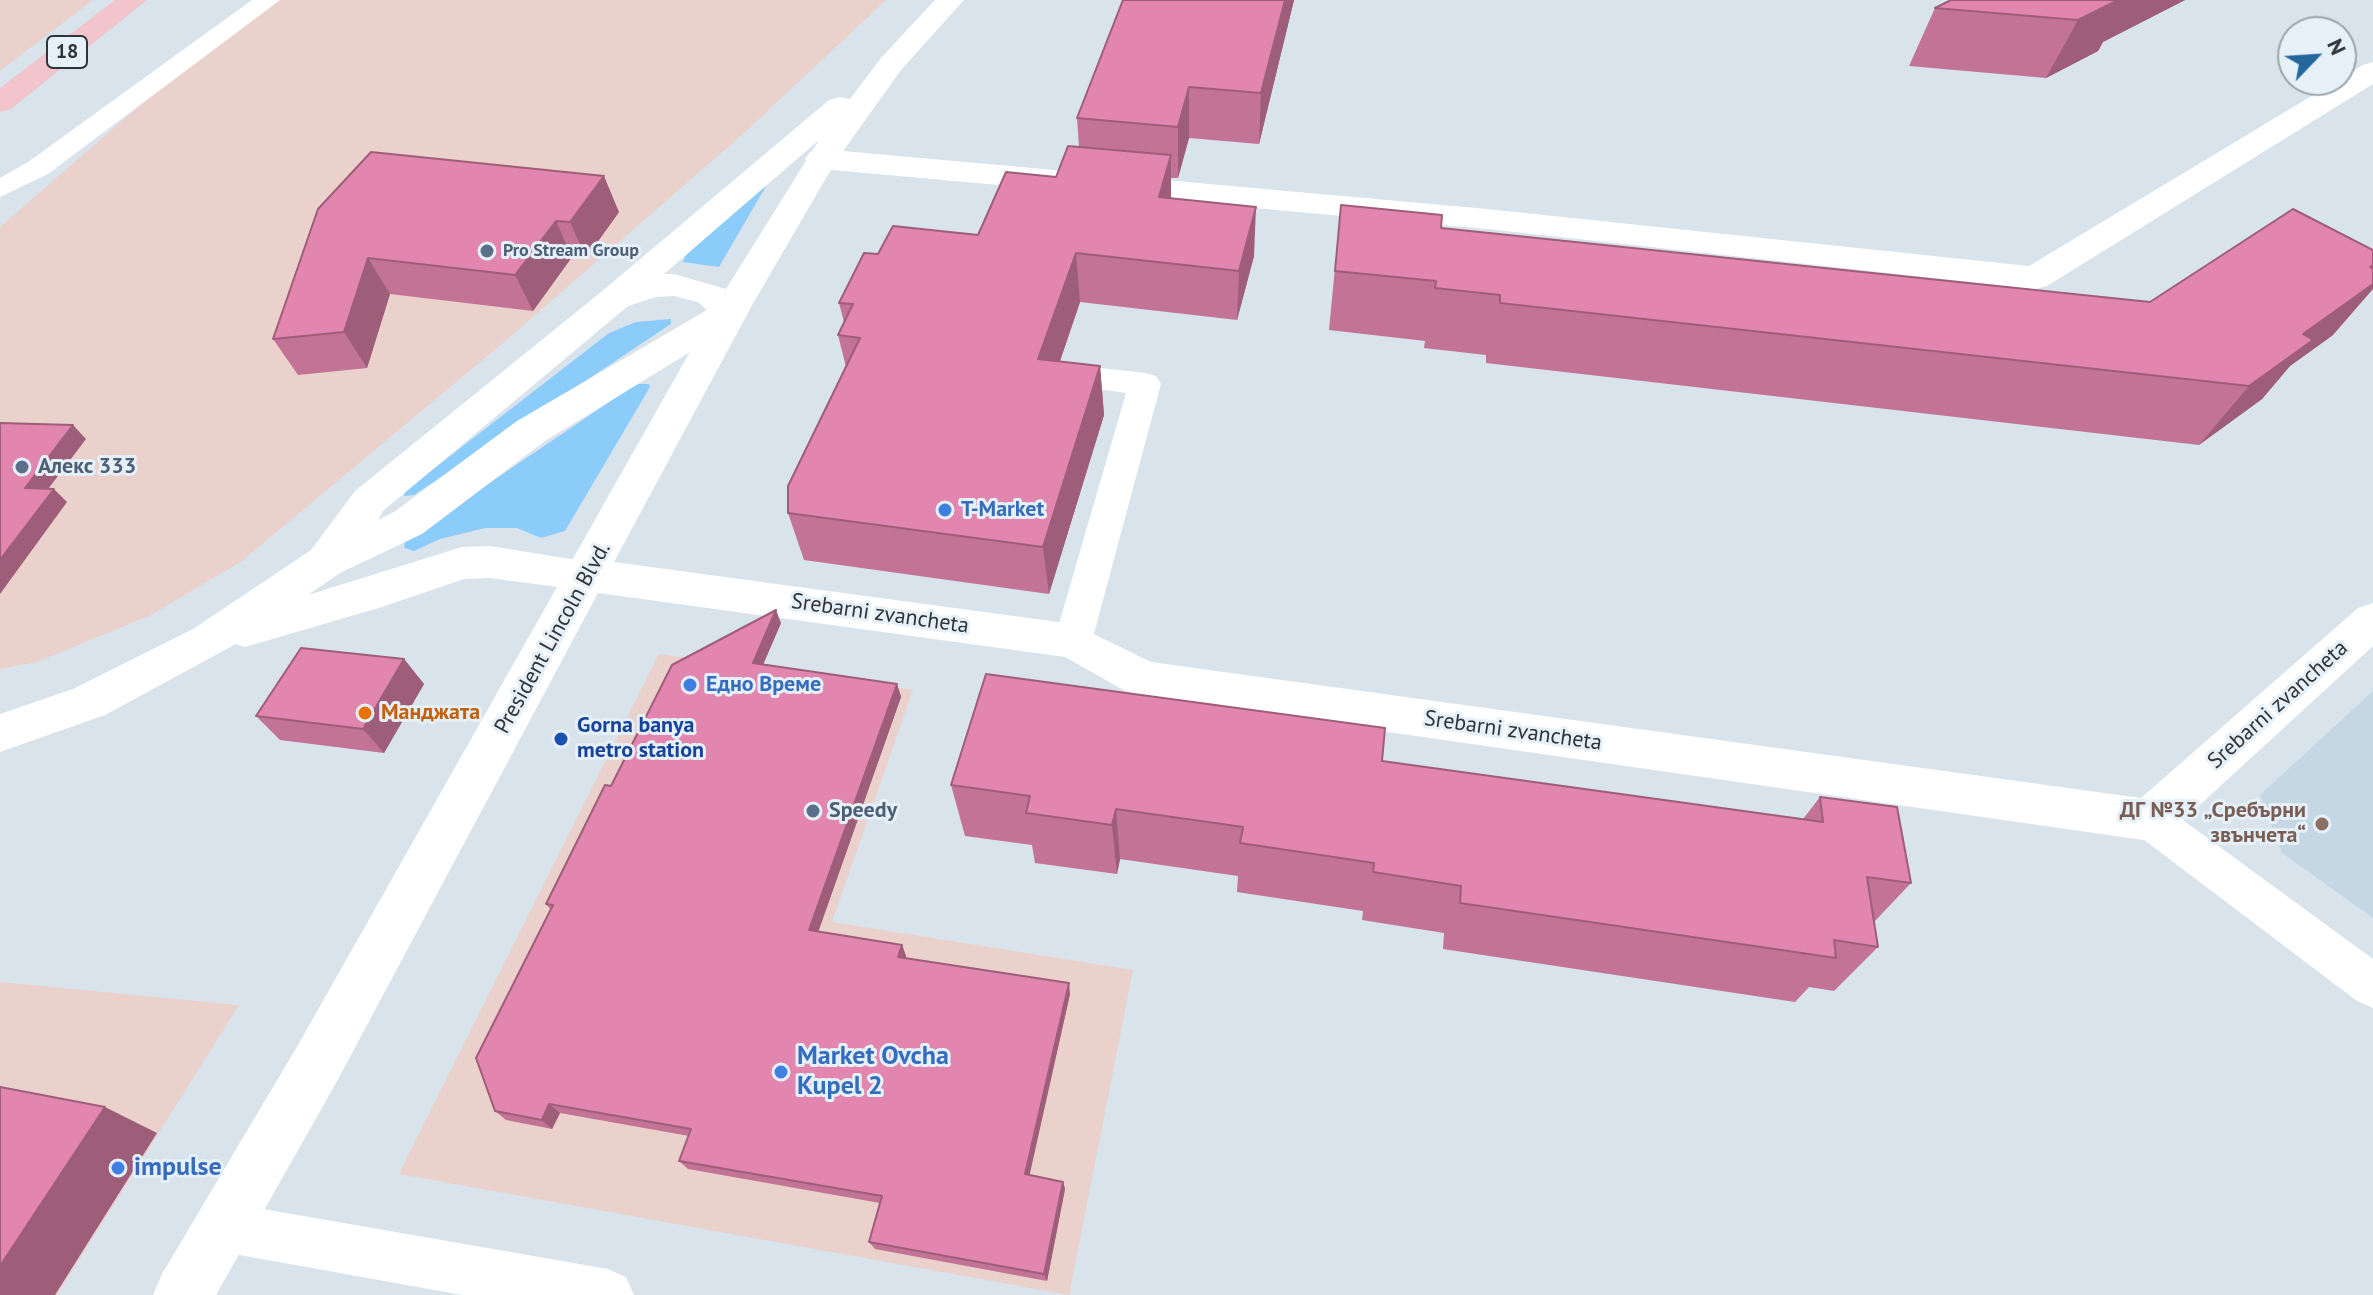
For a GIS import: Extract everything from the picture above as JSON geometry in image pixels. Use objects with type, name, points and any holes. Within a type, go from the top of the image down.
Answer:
[{"type":"highway","name":"18","points":[[0,103],[133,0]]},
{"type":"street","name":"President Lincoln Blvd.","points":[[183,1295],[325,1051],[731,311],[821,159],[891,64],[950,0]]},
{"type":"street","points":[[325,562],[369,501],[613,300],[891,64]]},
{"type":"street","points":[[821,159],[1487,219],[2035,278],[2373,71]]},
{"type":"street","points":[[0,733],[89,702],[208,641],[325,562],[408,523],[531,431],[731,311],[710,294],[674,285],[633,291],[613,300]]},
{"type":"street","name":"Srebarni zvancheta","points":[[208,641],[382,591],[462,563],[490,562],[1073,641],[1143,679],[2150,820],[2373,620]]},
{"type":"lane","points":[[0,189],[38,168],[268,0]]},
{"type":"lane","points":[[1073,641],[1145,384],[1083,377]]},
{"type":"lane","points":[[2150,820],[2373,986]]},
{"type":"lane","points":[[223,1227],[608,1295]]},
{"type":"shaded area","points":[[0,0],[93,0],[0,71]]},
{"type":"shaded area","points":[[261,0],[886,0],[744,133],[510,337],[242,561],[151,615],[37,662],[0,669],[0,227]]},
{"type":"shaded area","points":[[765,179],[769,181],[719,267],[683,262],[685,256]]},
{"type":"shaded area","points":[[671,319],[671,324],[414,495],[404,496],[405,491],[609,333],[636,322]]},
{"type":"shaded area","points":[[636,384],[649,384],[650,387],[565,531],[541,538],[517,528],[485,528],[440,539],[414,551],[404,548],[405,540]]},
{"type":"shaded area","name":"Market Ovcha Kupel 2","points":[[659,654],[913,690],[832,922],[1133,970],[1069,1295],[399,1174]]},
{"type":"shaded area","name":"ДГ №33 „Сребърни звънчета“","points":[[2373,691],[2373,918],[2282,853],[2260,795]]},
{"type":"shaded area","points":[[0,982],[239,1005],[57,1295],[0,1295]]},
{"type":"building","points":[[1123,0],[1285,0],[1261,93],[1189,87],[1178,127],[1077,118]]},
{"type":"building","points":[[1951,0],[2118,0],[2078,20],[1935,8]]},
{"type":"building","points":[[1068,146],[1171,155],[1159,197],[1256,207],[1239,271],[1076,253],[1038,359],[1100,366],[1043,547],[788,513],[788,486],[860,338],[838,335],[853,304],[839,303],[864,253],[878,254],[893,226],[978,235],[1006,172],[1056,177]]},
{"type":"building","points":[[371,152],[604,176],[570,222],[556,221],[515,275],[368,258],[344,332],[273,339],[318,209]]},
{"type":"building","points":[[1341,205],[1442,215],[1441,228],[2150,302],[2293,209],[2373,250],[2373,265],[2370,267],[2373,269],[2373,284],[2303,334],[2313,340],[2249,386],[1500,303],[1500,295],[1435,288],[1436,281],[1335,271]]},
{"type":"building","points":[[0,423],[73,425],[25,488],[54,489],[0,560]]},
{"type":"building","name":"Market Ovcha Kupel 2","points":[[776,610],[753,663],[897,684],[809,930],[902,945],[898,957],[1069,983],[1025,1174],[1063,1182],[1044,1274],[869,1242],[882,1196],[679,1161],[691,1129],[549,1104],[542,1120],[495,1111],[476,1058],[553,905],[546,904],[605,785],[611,786],[672,665]]},
{"type":"building","points":[[301,648],[404,659],[363,729],[256,716]]},
{"type":"building","points":[[986,674],[1385,728],[1382,761],[1823,822],[1820,797],[1897,807],[1911,883],[1867,877],[1878,947],[1834,940],[1836,958],[1460,903],[1461,886],[1373,872],[1374,863],[1240,843],[1243,827],[1116,809],[1112,825],[1026,813],[1030,796],[951,785]]},
{"type":"building","points":[[0,1087],[105,1107],[0,1266]]},
{"type":"place","name":"Pro Stream Group","points":[[487,251]]},
{"type":"place","name":"Алекс 333","points":[[22,467]]},
{"type":"place","name":"T-Market","points":[[945,510]]},
{"type":"place","name":"Едно Време","points":[[690,685]]},
{"type":"place","name":"Манджата","points":[[365,713]]},
{"type":"place","name":"Gorna banya metro station","points":[[561,739]]},
{"type":"place","name":"Speedy","points":[[813,811]]},
{"type":"place","name":"ДГ №33 „Сребърни звънчета“","points":[[2322,824]]},
{"type":"place","name":"Market Ovcha Kupel 2","points":[[781,1072]]},
{"type":"place","name":"impulse","points":[[118,1168]]}]
